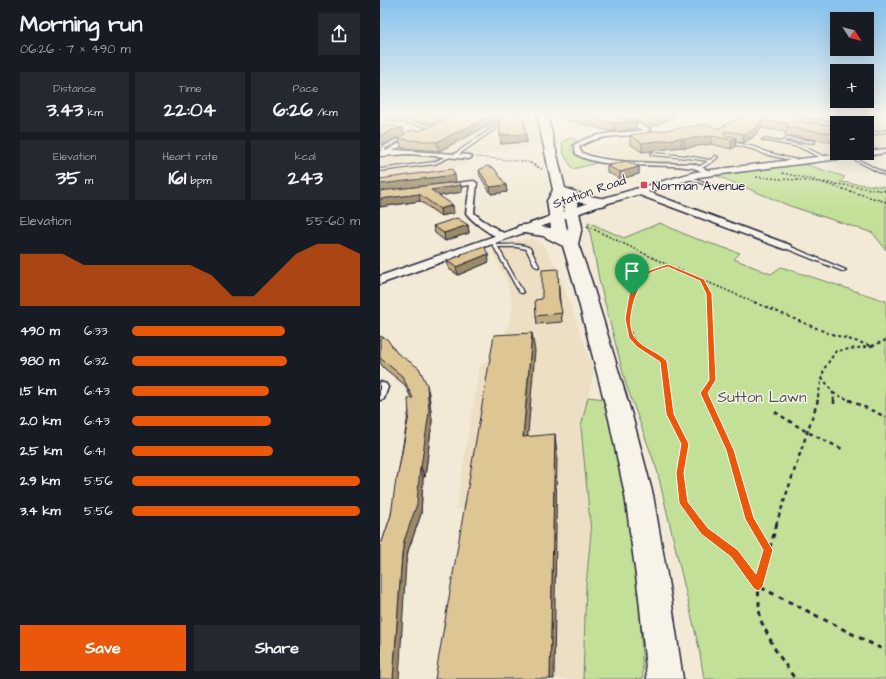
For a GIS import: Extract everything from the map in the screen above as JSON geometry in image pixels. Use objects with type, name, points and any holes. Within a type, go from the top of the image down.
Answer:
[{"type":"highway","points":[[549,146],[559,190],[569,200],[572,226],[592,315],[621,419],[639,495],[655,598],[665,679]]},
{"type":"highway","points":[[559,190],[581,200],[602,202]]},
{"type":"highway","points":[[559,190],[554,201],[558,229],[572,226]]},
{"type":"highway","points":[[523,229],[547,232],[572,226]]},
{"type":"street","points":[[576,146],[578,153],[586,158],[611,162],[703,170]]},
{"type":"street","name":"Station Road","points":[[874,152],[886,151]]},
{"type":"street","points":[[381,153],[398,152],[469,157]]},
{"type":"street","name":"Station Road","points":[[380,280],[556,218],[572,226],[602,202],[703,170],[756,166],[830,157]]},
{"type":"street","points":[[442,187],[474,182],[470,213],[497,240]]},
{"type":"street","points":[[637,190],[787,247]]},
{"type":"street","points":[[380,386],[382,387],[380,396]]},
{"type":"lane","points":[[381,153],[397,146]]},
{"type":"lane","points":[[380,170],[435,163],[452,156],[468,146]]},
{"type":"lane","points":[[742,146],[798,161]]},
{"type":"lane","points":[[797,146],[807,148],[825,158]]},
{"type":"lane","points":[[652,154],[695,156],[710,161]]},
{"type":"lane","points":[[703,170],[710,161],[716,158]]},
{"type":"lane","points":[[858,160],[886,175]]},
{"type":"lane","points":[[688,176],[722,190]]},
{"type":"lane","points":[[497,240],[528,248],[537,266]]},
{"type":"lane","points":[[497,240],[521,292]]},
{"type":"lane","points":[[787,247],[844,270]]},
{"type":"path","points":[[469,157],[515,159],[529,162],[542,168]]},
{"type":"path","points":[[756,166],[822,182],[829,186],[886,202]]},
{"type":"path","points":[[750,176],[822,182],[886,190]]},
{"type":"path","points":[[842,189],[846,185]]},
{"type":"path","points":[[572,226],[581,223],[702,280],[821,330],[872,346]]},
{"type":"path","points":[[668,265],[646,273],[632,295],[628,319],[631,337],[639,345],[663,361],[670,414],[685,444],[680,473],[684,503],[704,531],[734,554],[758,586],[886,651]]},
{"type":"path","points":[[702,280],[709,294],[713,380],[704,393],[730,450],[750,519],[768,550]]},
{"type":"path","points":[[795,679],[776,651],[760,619],[758,586],[768,550],[819,396],[824,369],[836,351],[872,346],[886,340]]},
{"type":"path","points":[[822,377],[833,394],[834,406]]},
{"type":"path","points":[[833,394],[886,417]]},
{"type":"path","points":[[776,412],[807,432],[844,450]]},
{"type":"shaded area","points":[[380,146],[534,146],[476,156],[468,161],[470,165],[380,179]]},
{"type":"shaded area","points":[[595,146],[830,146],[830,154],[718,166],[700,163],[652,163],[612,158],[589,152],[585,147]]},
{"type":"shaded area","points":[[874,146],[886,146],[886,148],[874,149]]},
{"type":"shaded area","points":[[533,238],[544,246],[558,270],[594,371],[581,427],[591,532],[586,586],[583,679],[446,679],[472,509],[456,509],[479,368],[503,344],[513,307],[507,282],[492,251],[512,241]]},
{"type":"green space","points":[[562,146],[572,146],[570,148],[575,155],[585,160],[597,163],[573,169],[565,156]]},
{"type":"green space","points":[[802,163],[845,177],[840,182],[886,187],[886,250],[873,233],[790,206],[715,175]]},
{"type":"green space","name":"Sutton Lawn","points":[[588,222],[624,238],[660,223],[691,237],[740,253],[734,259],[771,274],[781,267],[886,301],[886,679],[704,679],[699,648],[657,470],[626,384],[600,284]]},
{"type":"green space","points":[[588,397],[605,399],[621,460],[637,549],[643,679],[583,679],[586,586],[591,532],[581,427]]},
{"type":"building","points":[[626,161],[639,167],[620,172],[607,166]]},
{"type":"building","points":[[487,166],[494,168],[506,185],[490,187],[479,170]]},
{"type":"building","points":[[452,169],[455,175],[380,184],[380,179]]},
{"type":"building","points":[[459,182],[461,185],[431,190],[453,205],[440,209],[419,194],[380,199],[380,191]]},
{"type":"building","points":[[457,218],[468,225],[444,233],[433,226]]},
{"type":"building","points":[[484,246],[488,254],[456,267],[447,261],[462,255],[461,254]]},
{"type":"building","points":[[558,269],[559,298],[562,313],[536,316],[535,300],[542,299],[542,270]]},
{"type":"building","points":[[532,333],[523,437],[555,434],[550,679],[435,679],[494,335]]},
{"type":"building","points":[[380,336],[387,339],[397,353],[419,368],[427,385],[429,412],[420,467],[417,504],[404,541],[402,554],[393,679],[380,679],[380,542],[382,542],[391,515],[396,479],[409,415],[408,399],[413,398],[402,376],[380,358]]},
{"type":"place","name":"Norman Avenue","points":[[644,185]]},
{"type":"route","points":[[668,265],[702,280],[709,294],[713,380],[704,393],[730,450],[750,519],[768,550],[758,586],[734,554],[704,531],[684,503],[680,473],[685,444],[670,414],[663,361],[639,345],[631,337],[628,319],[632,295],[646,273],[668,265]]}]
